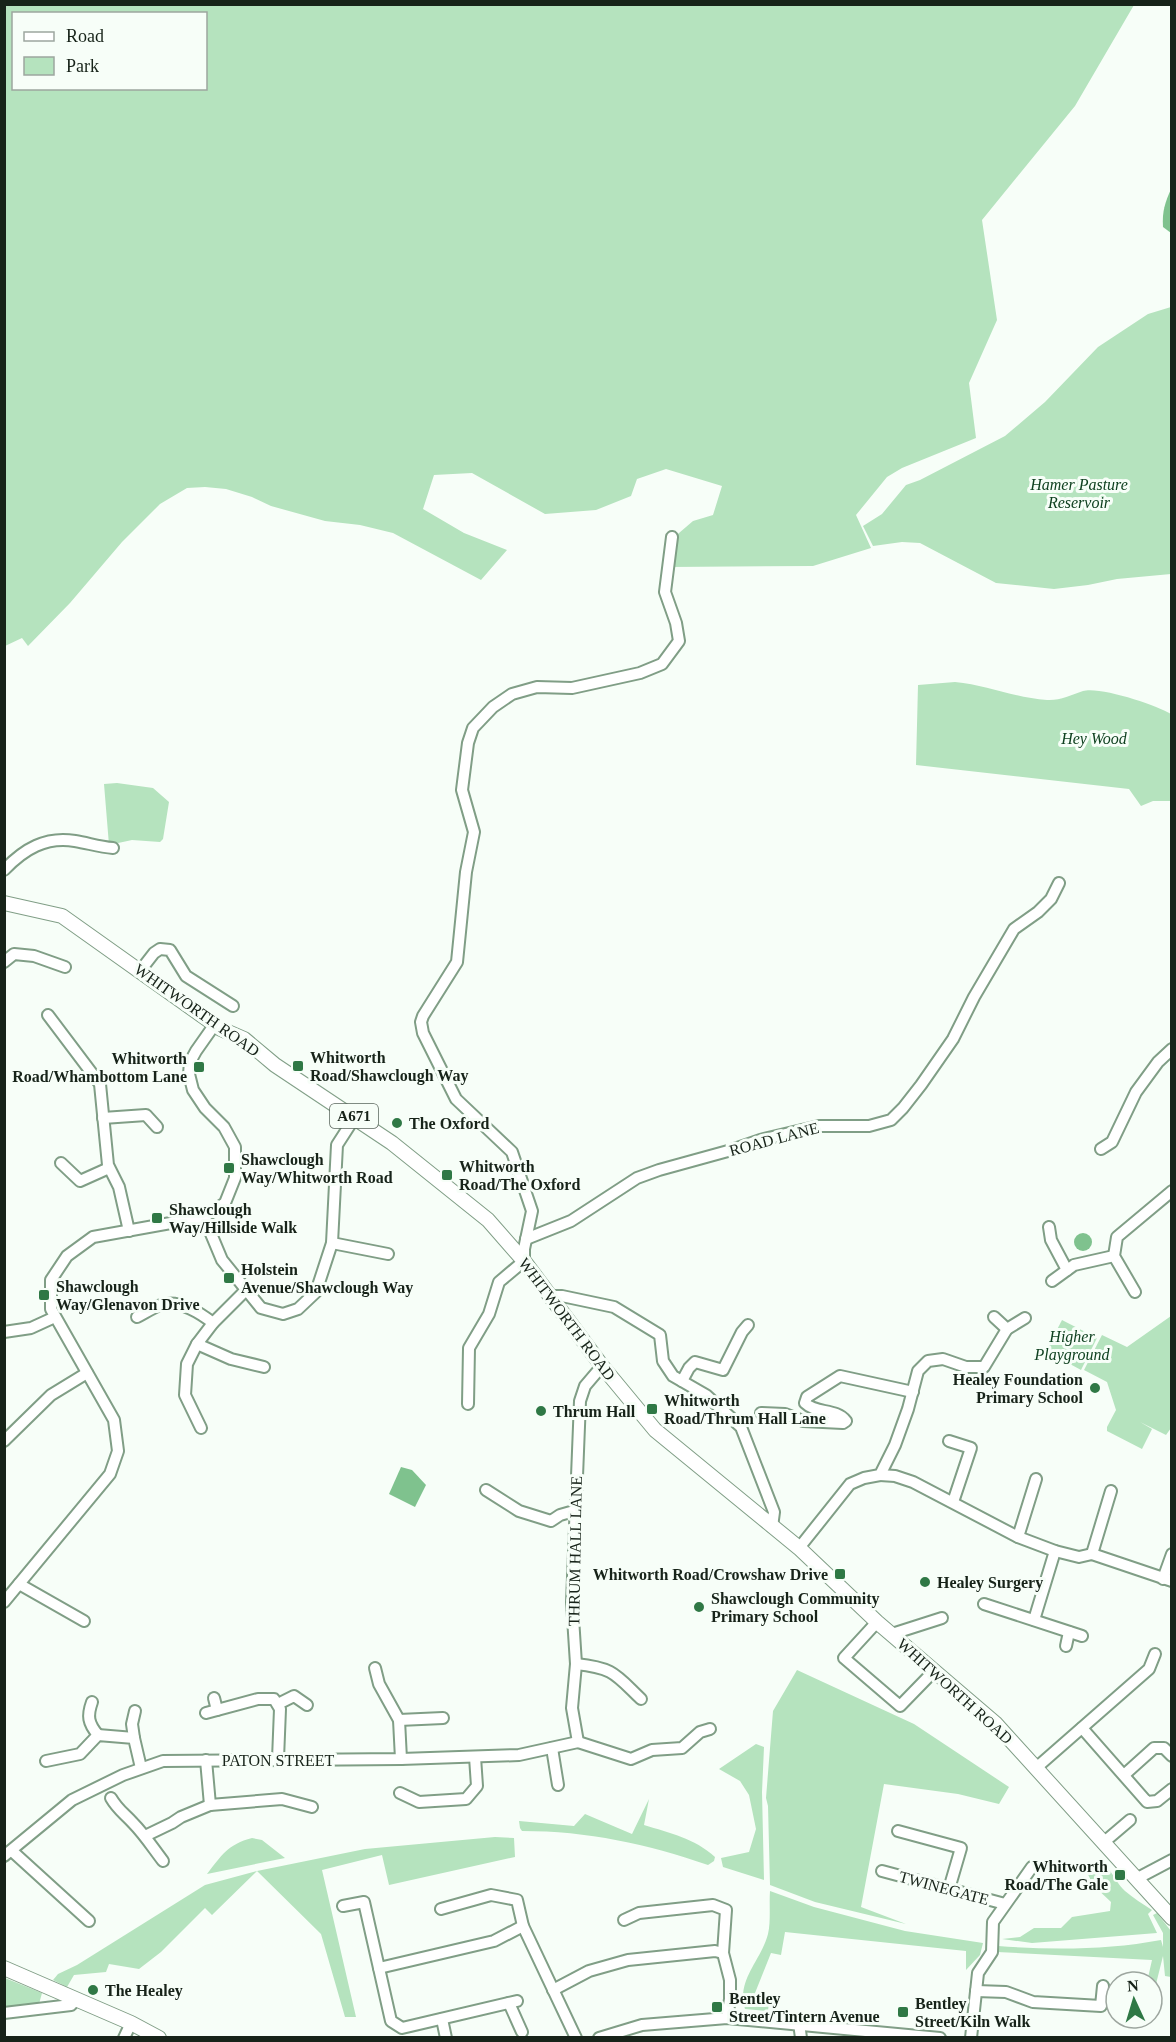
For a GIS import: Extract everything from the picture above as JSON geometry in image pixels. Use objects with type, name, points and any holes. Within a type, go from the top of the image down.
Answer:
[{"type":"main road","name":"WHITWORTH ROAD","points":[[4,903],[50,911],[62,916],[214,1024],[244,1039],[275,1065],[356,1117],[488,1220],[524,1261],[602,1366],[655,1430],[799,1548],[877,1622],[995,1723],[1172,1918]]},
{"type":"main road","points":[[4,1968],[159,2037]]},
{"type":"street","points":[[468,1404],[469,1348],[489,1314],[499,1282],[524,1261],[532,1211],[512,1152],[456,1099],[423,1033],[421,1022],[457,962],[466,872],[474,832],[462,790],[468,743],[472,728],[493,707],[512,694],[537,687],[572,688],[621,678],[662,664],[679,641],[676,623],[665,592],[672,537]]},
{"type":"street","points":[[4,870],[36,844],[58,840],[113,848]]},
{"type":"street","name":"ROAD LANE","points":[[526,1239],[571,1221],[637,1178],[659,1170],[809,1128],[869,1126],[891,1120],[921,1085],[953,1039],[974,997],[1014,929],[1038,912],[1051,899],[1059,883]]},
{"type":"street","points":[[140,971],[154,953],[160,949],[170,950],[186,976],[233,1006]]},
{"type":"street","points":[[4,962],[14,954],[34,956],[65,967]]},
{"type":"street","points":[[48,1015],[100,1084],[109,1167],[119,1187],[129,1231]]},
{"type":"street","points":[[4,1602],[110,1474],[118,1451],[114,1420],[51,1309],[51,1280],[67,1256],[93,1237],[204,1217],[225,1203],[235,1178],[235,1147],[224,1127],[205,1108],[193,1090],[189,1074],[190,1062],[214,1024]]},
{"type":"street","points":[[1101,1149],[1112,1142],[1136,1092],[1158,1062],[1172,1049]]},
{"type":"street","points":[[103,1118],[146,1115],[157,1127]]},
{"type":"street","points":[[204,1217],[222,1260],[261,1308],[283,1314],[298,1309],[316,1292],[332,1243],[337,1145],[356,1117]]},
{"type":"street","points":[[61,1163],[80,1181],[109,1167]]},
{"type":"street","points":[[1135,1292],[1114,1256],[1118,1237],[1172,1191]]},
{"type":"street","points":[[1050,1227],[1051,1240],[1067,1270]]},
{"type":"street","points":[[332,1243],[388,1253]]},
{"type":"street","points":[[1052,1281],[1074,1265],[1114,1256]]},
{"type":"street","points":[[201,1428],[185,1395],[188,1364],[197,1344],[213,1323],[246,1290]]},
{"type":"street","points":[[551,1296],[562,1296],[621,1310],[660,1335],[663,1361],[673,1376],[706,1395],[741,1427],[774,1512],[772,1527]]},
{"type":"street","points":[[137,1317],[165,1304],[198,1312],[213,1323]]},
{"type":"street","points":[[4,1332],[31,1328],[55,1317]]},
{"type":"street","points":[[994,1317],[1007,1329]]},
{"type":"street","points":[[880,1475],[895,1445],[918,1371],[928,1361],[943,1359],[966,1367],[984,1367],[1007,1329],[1025,1318]]},
{"type":"street","points":[[682,1381],[695,1362],[723,1370],[742,1332],[748,1325]]},
{"type":"street","points":[[197,1344],[231,1359],[264,1367]]},
{"type":"street","name":"THRUM HALL LANE","points":[[578,1742],[572,1708],[576,1664],[572,1602],[580,1401],[585,1386],[602,1366]]},
{"type":"street","points":[[4,1441],[51,1395],[87,1373]]},
{"type":"street","points":[[761,1413],[785,1414],[803,1421],[843,1423],[846,1420],[840,1415],[811,1409],[805,1403],[807,1397],[840,1376],[913,1392]]},
{"type":"street","points":[[950,1441],[971,1448],[953,1502]]},
{"type":"street","points":[[799,1548],[850,1484],[880,1475],[895,1476],[913,1482],[1018,1537],[1055,1551],[1079,1557],[1092,1554],[1167,1580],[1172,1554]]},
{"type":"street","points":[[1018,1537],[1036,1479]]},
{"type":"street","points":[[486,1490],[519,1511],[551,1521],[560,1515],[574,1511]]},
{"type":"street","points":[[1092,1554],[1111,1491]]},
{"type":"street","points":[[1034,1620],[1055,1551]]},
{"type":"street","points":[[20,1584],[84,1621]]},
{"type":"street","points":[[984,1604],[1082,1636]]},
{"type":"street","points":[[892,1634],[942,1618]]},
{"type":"street","points":[[877,1622],[844,1658],[900,1706],[934,1671]]},
{"type":"street","points":[[1066,1646],[1069,1632]]},
{"type":"street","points":[[1036,1768],[1149,1669],[1155,1654]]},
{"type":"street","points":[[576,1664],[598,1666],[614,1672],[641,1700]]},
{"type":"street","points":[[375,1668],[379,1684],[399,1720],[401,1760]]},
{"type":"street","points":[[278,1704],[294,1696],[307,1705]]},
{"type":"street","points":[[214,1698],[211,1712],[258,1699],[274,1699],[280,1709],[278,1759]]},
{"type":"street","points":[[92,1702],[88,1714],[90,1725],[98,1735],[134,1738]]},
{"type":"street","points":[[135,1711],[132,1724],[141,1768]]},
{"type":"street","points":[[399,1720],[443,1718]]},
{"type":"street","points":[[1082,1728],[1147,1802],[1157,1801],[1172,1788]]},
{"type":"street","points":[[578,1742],[631,1759],[652,1750],[682,1748],[702,1729]]},
{"type":"street","points":[[46,1761],[80,1754],[98,1735]]},
{"type":"street","name":"PATON STREET","points":[[8,1854],[72,1800],[123,1775],[163,1761],[401,1760],[519,1755],[578,1742]]},
{"type":"street","points":[[552,1748],[558,1785]]},
{"type":"street","points":[[1124,1775],[1154,1748],[1164,1748],[1172,1756]]},
{"type":"street","points":[[399,1793],[419,1802],[466,1798],[477,1786],[475,1757]]},
{"type":"street","points":[[206,1760],[210,1805]]},
{"type":"street","points":[[111,1798],[119,1812],[145,1836],[163,1861]]},
{"type":"street","points":[[145,1836],[210,1805],[282,1799],[312,1807]]},
{"type":"street","points":[[1103,1843],[1130,1820]]},
{"type":"street","points":[[898,1831],[961,1848],[949,1889]]},
{"type":"street","points":[[8,1854],[89,1921]]},
{"type":"street","points":[[1136,1879],[1172,1860]]},
{"type":"street","points":[[971,2037],[978,1973],[992,1952],[993,1922],[1032,1867]]},
{"type":"street","name":"TWINEGATE","points":[[882,1871],[1005,1904]]},
{"type":"street","points":[[441,1909],[491,1895],[517,1900],[523,1926],[576,2037]]},
{"type":"street","points":[[343,1906],[363,1902],[391,2021],[402,2028],[513,2002],[522,2032]]},
{"type":"street","points":[[624,1920],[639,1913],[713,1905],[726,1910],[723,1953],[730,1980],[727,2018]]},
{"type":"street","points":[[379,1968],[494,1941],[523,1926]]},
{"type":"street","points":[[554,1990],[589,1971],[628,1960],[715,1951],[723,1953]]},
{"type":"street","points":[[976,1991],[1006,1992],[1033,2002],[1101,2006],[1103,1986]]},
{"type":"street","points":[[4,2013],[71,2005],[76,1999]]},
{"type":"street","points":[[599,2037],[642,2025],[727,2018],[799,2023],[893,2035],[940,2037]]},
{"type":"street","points":[[442,2019],[446,2037]]},
{"type":"street","points":[[124,2037],[131,2023]]},
{"type":"street","points":[[799,2023],[801,2037]]},
{"type":"green space","points":[[4,5],[1134,5],[1075,106],[982,220],[997,320],[969,383],[976,438],[902,468],[887,477],[856,515],[871,548],[813,566],[669,567],[672,539],[693,521],[713,515],[722,486],[666,469],[637,479],[631,496],[596,510],[545,514],[472,473],[434,475],[423,509],[464,533],[507,550],[481,580],[393,533],[360,525],[325,521],[271,506],[226,489],[187,488],[160,504],[122,542],[70,603],[28,646],[22,638],[5,646]]},
{"type":"green space","name":"Hamer Pasture Reservoir","points":[[1171,307],[1171,574],[1117,579],[1054,589],[996,583],[920,543],[902,542],[873,546],[863,526],[882,514],[906,485],[1005,436],[1045,402],[1098,347],[1148,314]]},
{"type":"green space","name":"Hey Wood","points":[[955,682],[1047,700],[1060,699],[1083,691],[1102,691],[1141,701],[1164,710],[1171,714],[1171,801],[1153,801],[1141,806],[1129,789],[916,765],[918,685]]},
{"type":"green space","points":[[117,783],[153,788],[169,802],[163,839],[160,842],[132,840],[109,845],[104,784]]},
{"type":"green space","points":[[1171,1316],[1171,1428],[1166,1435],[1140,1422],[1152,1429],[1142,1449],[1107,1431],[1116,1410],[1107,1382],[1084,1370],[1102,1335],[1127,1347]]},
{"type":"green space","name":"Higher Playground","points":[[1062,1320],[1097,1338],[1081,1370],[1046,1351]]},
{"type":"green space","points":[[797,1670],[914,1724],[1009,1787],[999,1804],[958,1794],[884,1784],[861,1907],[906,1924],[815,1902],[770,1885],[766,1798],[773,1711]]},
{"type":"green space","points":[[756,1744],[764,1747],[762,1792],[764,1880],[723,1867],[721,1858],[749,1852],[756,1829],[749,1795],[740,1781],[719,1769]]},
{"type":"green space","points":[[649,1799],[644,1825],[699,1845],[715,1857],[714,1861],[708,1865],[617,1840],[570,1833],[522,1831],[520,1828],[519,1821],[574,1826],[585,1814],[632,1834]]},
{"type":"green space","points":[[495,1837],[514,1838],[515,1857],[389,1885],[382,1855],[322,1870],[356,2017],[345,2017],[321,1934],[257,1871],[365,1849]]},
{"type":"green space","points":[[252,1838],[262,1840],[285,1858],[207,1874],[231,1847]]},
{"type":"green space","points":[[1096,1861],[1109,1870],[1125,1891],[1152,1910],[1148,1914],[1157,1933],[1032,1943],[1002,1939],[1020,1937],[1034,1928],[1061,1928],[1072,1917],[1110,1911],[1111,1902],[1093,1885],[1085,1868]]},
{"type":"green space","points":[[257,1871],[212,1915],[205,1908],[161,1952],[139,1969],[109,1964],[106,1972],[74,1975],[67,1987],[53,1980],[58,1974],[77,1965],[205,1885]]},
{"type":"green space","points":[[770,1891],[814,1907],[905,1931],[983,1943],[980,1955],[966,1970],[966,1951],[785,1932],[781,1955],[771,1953],[755,1993],[757,2001],[769,2002],[768,2011],[745,2009],[743,1999],[746,1980],[768,1934]]},
{"type":"green space","points":[[1157,1913],[1171,1931],[1171,1977],[1165,1976],[1163,1956],[1160,1970],[1150,1970],[1152,1960],[997,1952],[998,1946],[1080,1948],[1121,1946],[1161,1940],[1163,1947],[1163,1933],[1153,1915]]},
{"type":"green space","points":[[5,1978],[42,1993],[39,2004],[5,2010]]},
{"type":"shaded area","points":[[1171,189],[1171,233],[1163,227],[1163,221],[1164,207]]},
{"type":"shaded area","points":[[1083,1233],[1089,1236],[1092,1242],[1089,1248],[1083,1251],[1077,1248],[1074,1242],[1077,1236]]},
{"type":"shaded area","points":[[401,1467],[412,1470],[426,1485],[415,1507],[389,1494]]},
{"type":"place","name":"Whitworth Road/Shawclough Way","points":[[298,1066]]},
{"type":"place","name":"Whitworth Road/Whambottom Lane","points":[[199,1067]]},
{"type":"place","name":"The Oxford","points":[[397,1123]]},
{"type":"place","name":"Shawclough Way/Whitworth Road","points":[[229,1168]]},
{"type":"place","name":"Whitworth Road/The Oxford","points":[[447,1175]]},
{"type":"place","name":"Shawclough Way/Hillside Walk","points":[[157,1218]]},
{"type":"place","name":"Holstein Avenue/Shawclough Way","points":[[229,1278]]},
{"type":"place","name":"Shawclough Way/Glenavon Drive","points":[[44,1295]]},
{"type":"place","name":"Healey Foundation Primary School","points":[[1095,1388]]},
{"type":"place","name":"Whitworth Road/Thrum Hall Lane","points":[[652,1409]]},
{"type":"place","name":"Thrum Hall","points":[[541,1411]]},
{"type":"place","name":"Whitworth Road/Crowshaw Drive","points":[[840,1574]]},
{"type":"place","name":"Healey Surgery","points":[[925,1582]]},
{"type":"place","name":"Shawclough Community Primary School","points":[[699,1607]]},
{"type":"place","name":"Whitworth Road/The Gale","points":[[1120,1875]]},
{"type":"place","name":"The Healey","points":[[93,1990]]},
{"type":"place","name":"Bentley Street/Tintern Avenue","points":[[717,2007]]},
{"type":"place","name":"Bentley Street/Kiln Walk","points":[[903,2012]]}]
